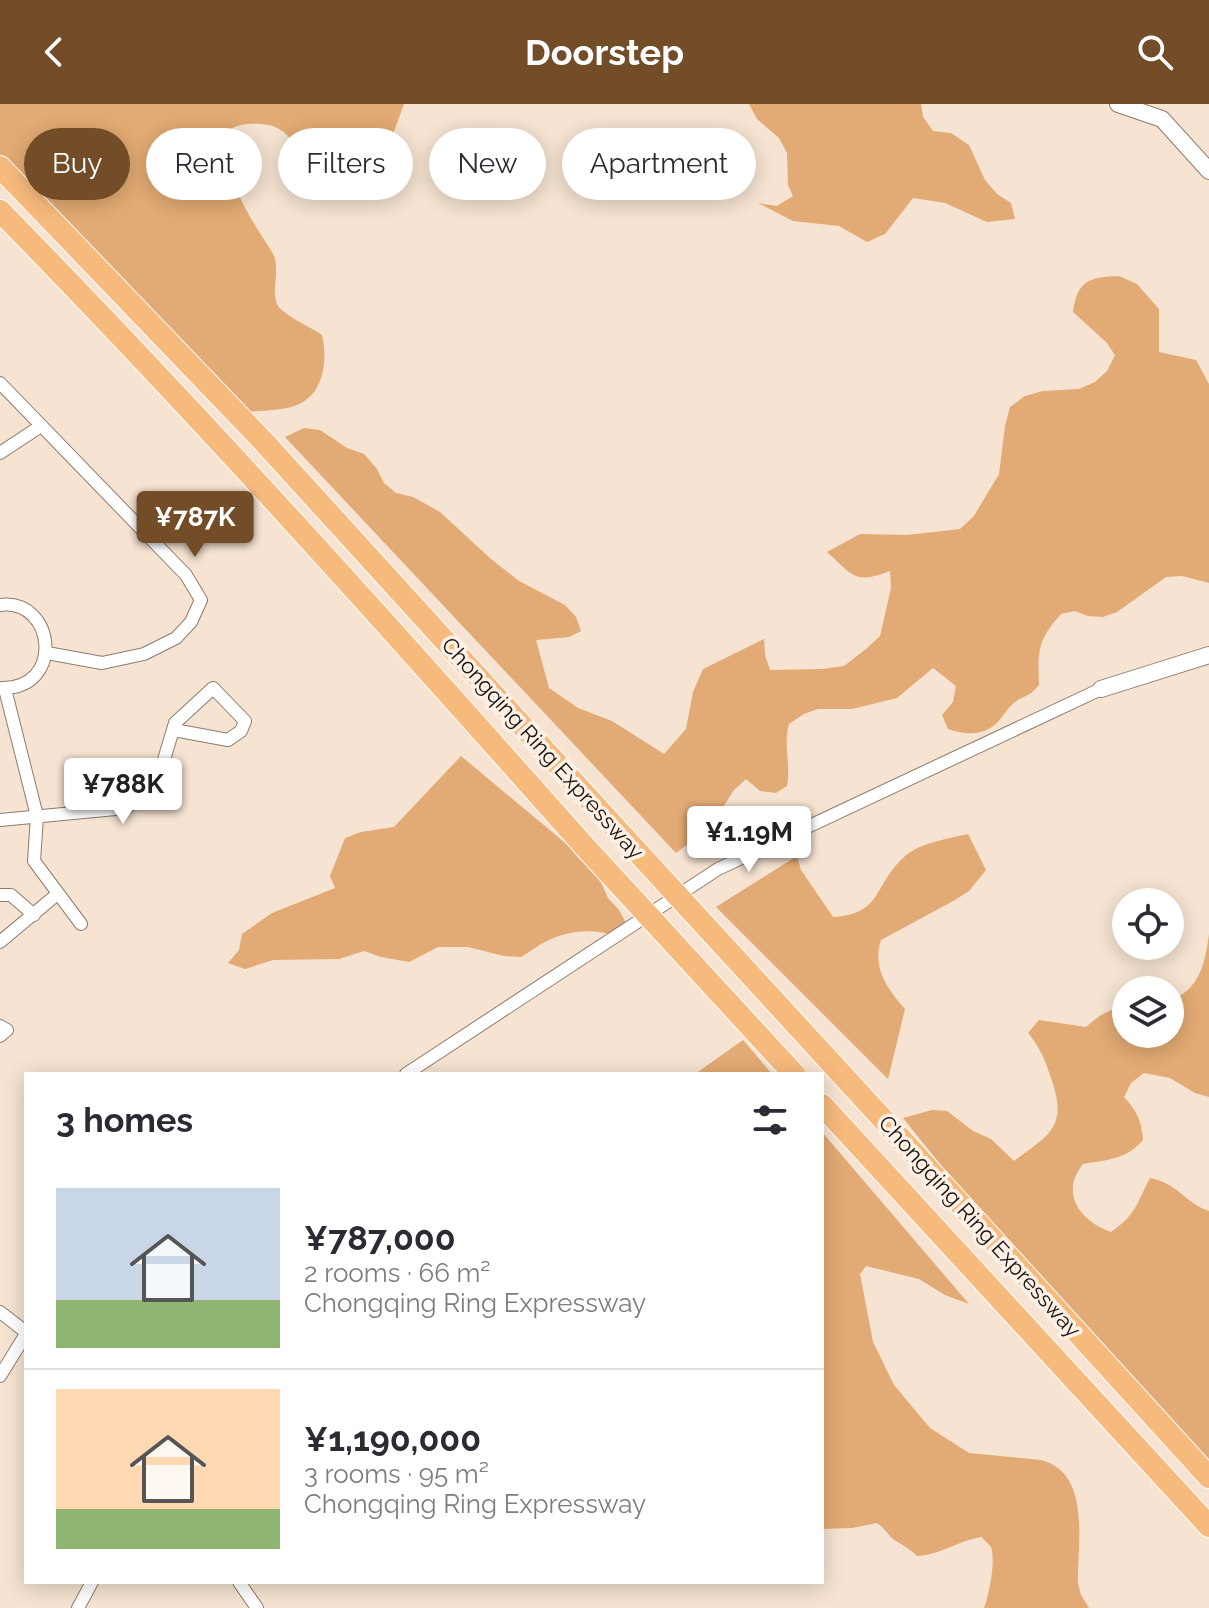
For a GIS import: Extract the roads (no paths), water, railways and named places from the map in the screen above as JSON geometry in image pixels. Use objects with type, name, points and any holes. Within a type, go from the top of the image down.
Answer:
[{"type":"highway","name":"Chongqing Ring Expressway","points":[[0,167],[263,441],[1209,1477]]},
{"type":"highway","name":"Chongqing Ring Expressway","points":[[0,211],[91,303],[293,519],[586,848],[792,1072]]},
{"type":"highway","name":"Chongqing Ring Expressway","points":[[824,1107],[1209,1526]]},
{"type":"street","points":[[1118,104],[1162,119],[1209,171]]},
{"type":"street","points":[[0,383],[186,575],[201,600],[191,622],[176,638],[144,654],[102,663],[47,653]]},
{"type":"street","points":[[0,453],[41,426]]},
{"type":"street","points":[[0,605],[22,607],[37,619],[47,653],[39,673],[22,684],[3,688],[37,816],[34,861],[81,924]]},
{"type":"street","points":[[409,1072],[718,869],[1101,689],[1209,655]]},
{"type":"street","points":[[0,820],[126,808],[157,783],[175,723],[213,688],[245,721],[241,731],[228,740],[174,730]]},
{"type":"street","points":[[0,895],[11,895],[34,915]]},
{"type":"street","points":[[0,942],[55,896]]},
{"type":"street","points":[[0,1026],[7,1030],[0,1036]]},
{"type":"street","points":[[0,1312],[24,1331]]},
{"type":"street","points":[[0,1376],[24,1336]]},
{"type":"street","points":[[78,1608],[91,1584]]},
{"type":"street","points":[[240,1584],[257,1608]]}]
